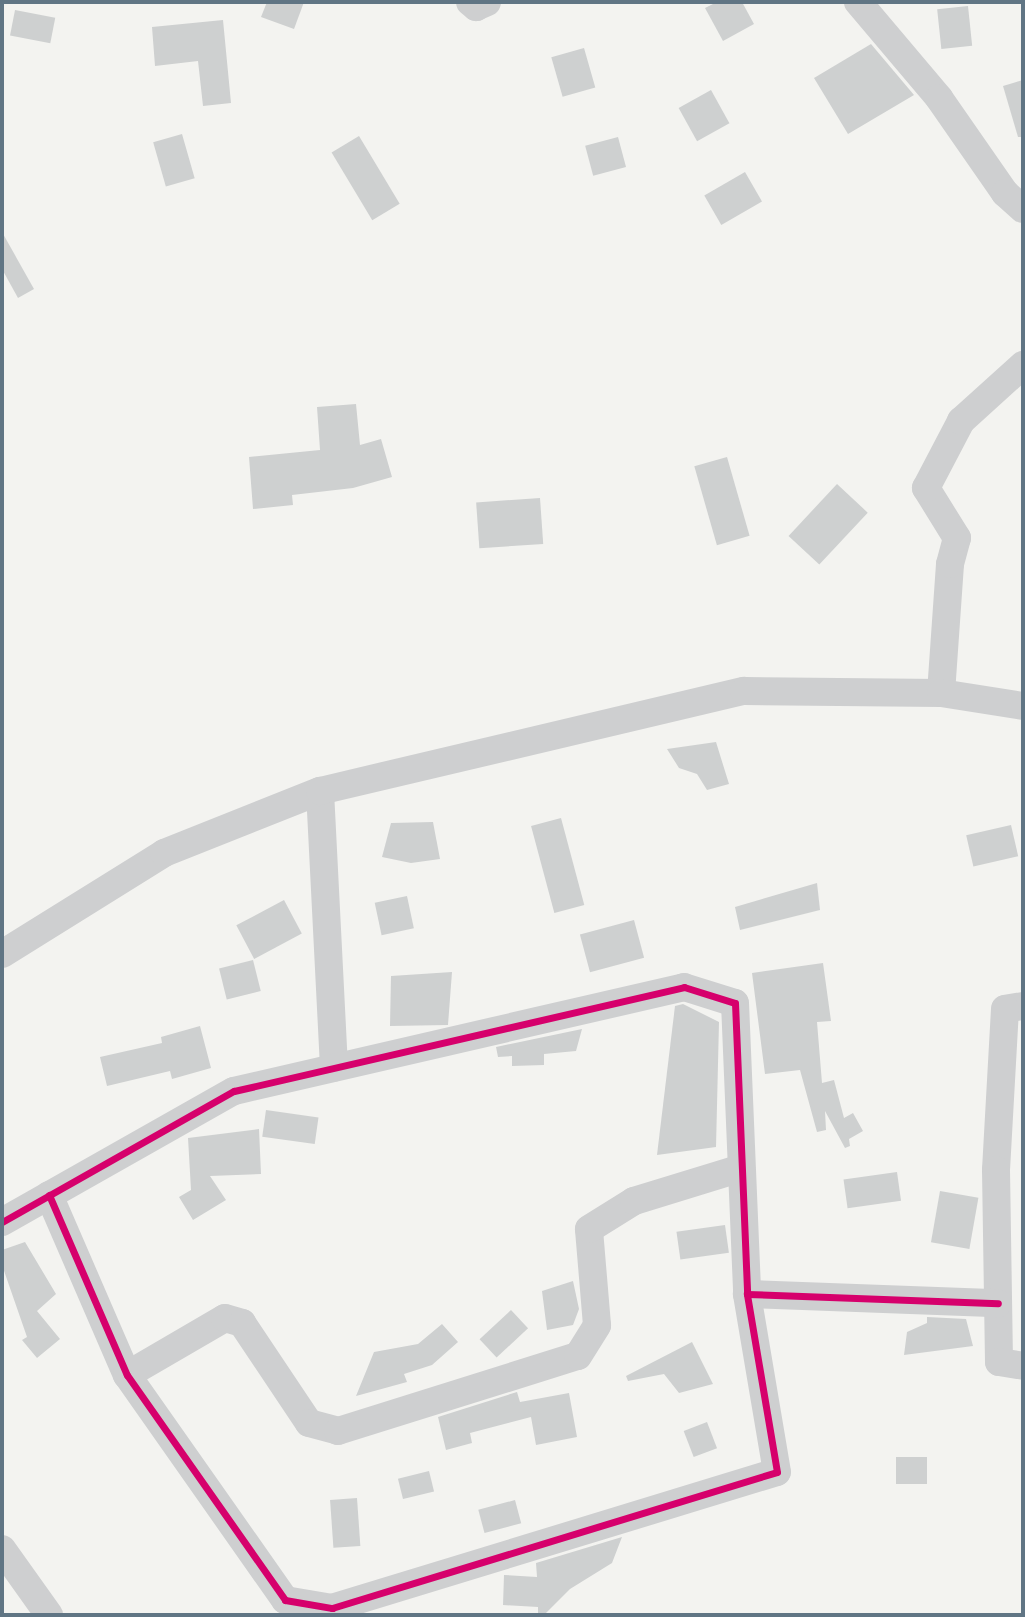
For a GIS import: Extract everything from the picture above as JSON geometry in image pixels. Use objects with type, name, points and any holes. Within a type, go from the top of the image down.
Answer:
[{"type":"street","points":[[470,2],[476,7],[487,2]]},
{"type":"street","points":[[858,2],[939,98],[1005,193],[1023,209]]},
{"type":"street","points":[[941,693],[950,564],[957,538],[926,488],[961,421],[1023,365]]},
{"type":"street","points":[[2,954],[164,853],[320,791],[744,691],[941,693],[1023,706]]},
{"type":"street","points":[[320,791],[334,1068]]},
{"type":"street","points":[[2,1222],[49,1195],[234,1091],[684,987],[735,1003],[747,1294],[777,1472],[332,1608],[285,1600],[127,1375],[49,1195]]},
{"type":"street","points":[[1023,1006],[1005,1009],[996,1170],[999,1362],[1023,1366]]},
{"type":"street","points":[[127,1375],[225,1318],[242,1323],[309,1423],[338,1431],[578,1356],[597,1325],[589,1229],[634,1201],[741,1168]]},
{"type":"street","points":[[747,1294],[998,1303]]},
{"type":"street","points":[[2,1549],[49,1615]]},
{"type":"building","points":[[267,2],[304,2],[294,29],[261,17]]},
{"type":"building","points":[[717,2],[742,2],[754,24],[723,41],[705,8]]},
{"type":"building","points":[[968,6],[972,46],[941,49],[937,9]]},
{"type":"building","points":[[15,10],[55,18],[50,43],[10,36]]},
{"type":"building","points":[[223,20],[231,103],[203,106],[198,61],[155,66],[152,27]]},
{"type":"building","points":[[871,44],[914,95],[848,134],[814,78]]},
{"type":"building","points":[[584,48],[595,87],[563,97],[551,57]]},
{"type":"building","points":[[1023,80],[1023,137],[1018,137],[1003,86]]},
{"type":"building","points":[[711,90],[729,123],[697,141],[679,108]]},
{"type":"building","points":[[182,134],[195,178],[166,186],[153,142]]},
{"type":"building","points":[[359,136],[400,204],[372,220],[332,152]]},
{"type":"building","points":[[618,137],[626,167],[593,176],[585,146]]},
{"type":"building","points":[[745,172],[762,201],[721,225],[704,196]]},
{"type":"building","points":[[2,232],[34,289],[18,298],[2,269]]},
{"type":"building","points":[[356,404],[360,445],[381,439],[392,477],[353,488],[292,495],[293,505],[253,509],[249,457],[320,450],[317,407]]},
{"type":"building","points":[[727,457],[750,536],[717,545],[694,466]]},
{"type":"building","points":[[837,484],[868,513],[819,565],[789,536]]},
{"type":"building","points":[[540,498],[543,544],[479,548],[476,502]]},
{"type":"building","points":[[716,742],[729,784],[707,790],[697,774],[679,768],[667,749]]},
{"type":"building","points":[[561,818],[584,905],[554,913],[531,826]]},
{"type":"building","points":[[433,822],[440,859],[411,863],[382,857],[391,823]]},
{"type":"building","points":[[1011,825],[1018,856],[973,867],[966,835]]},
{"type":"building","points":[[817,883],[820,910],[740,930],[735,907]]},
{"type":"building","points":[[407,896],[414,928],[382,935],[375,903]]},
{"type":"building","points":[[284,900],[302,934],[254,959],[236,925]]},
{"type":"building","points":[[634,920],[644,958],[590,972],[580,934]]},
{"type":"building","points":[[253,960],[261,991],[227,1000],[219,968]]},
{"type":"building","points":[[823,963],[831,1021],[817,1022],[822,1083],[834,1080],[844,1118],[853,1113],[863,1131],[849,1139],[850,1146],[845,1148],[825,1111],[826,1130],[817,1132],[800,1070],[765,1074],[752,973]]},
{"type":"building","points":[[452,972],[448,1025],[390,1026],[391,976]]},
{"type":"building","points":[[683,1004],[719,1022],[716,1147],[657,1155],[675,1006]]},
{"type":"building","points":[[200,1026],[211,1068],[172,1079],[170,1071],[107,1086],[100,1057],[162,1043],[161,1037]]},
{"type":"building","points":[[582,1029],[576,1051],[544,1054],[544,1065],[512,1066],[512,1056],[498,1057],[496,1047]]},
{"type":"building","points":[[266,1110],[318,1117],[315,1144],[262,1137]]},
{"type":"building","points":[[259,1129],[261,1174],[210,1176],[226,1200],[193,1220],[179,1197],[191,1190],[188,1138]]},
{"type":"building","points":[[897,1172],[901,1201],[848,1208],[844,1180]]},
{"type":"building","points":[[940,1191],[978,1198],[969,1249],[931,1242]]},
{"type":"building","points":[[725,1225],[729,1253],[680,1260],[676,1232]]},
{"type":"building","points":[[25,1242],[56,1294],[37,1311],[60,1339],[37,1358],[22,1340],[27,1337],[2,1265],[2,1250]]},
{"type":"building","points":[[573,1281],[579,1309],[573,1325],[547,1330],[542,1291]]},
{"type":"building","points":[[511,1310],[528,1328],[497,1358],[480,1339]]},
{"type":"building","points":[[927,1317],[966,1319],[973,1346],[904,1355],[907,1332],[927,1323]]},
{"type":"building","points":[[442,1324],[458,1342],[432,1365],[404,1374],[407,1382],[356,1396],[374,1352],[418,1344]]},
{"type":"building","points":[[692,1342],[713,1384],[679,1393],[664,1374],[628,1381],[626,1376]]},
{"type":"building","points":[[517,1392],[520,1402],[569,1393],[577,1437],[536,1445],[531,1417],[470,1433],[472,1443],[446,1450],[438,1417]]},
{"type":"building","points":[[707,1422],[717,1448],[694,1457],[684,1431]]},
{"type":"building","points":[[896,1457],[927,1457],[927,1484],[896,1484]]},
{"type":"building","points":[[429,1471],[434,1491],[403,1499],[398,1479]]},
{"type":"building","points":[[357,1498],[360,1546],[333,1548],[330,1500]]},
{"type":"building","points":[[515,1500],[521,1523],[485,1533],[478,1510]]},
{"type":"building","points":[[622,1537],[612,1563],[570,1589],[544,1615],[538,1615],[538,1607],[503,1605],[504,1575],[537,1577],[536,1563]]},
{"type":"cycle path","points":[[2,1222],[234,1091],[684,987],[735,1003],[747,1294],[998,1303]]},
{"type":"cycle path","points":[[49,1195],[127,1375],[285,1600],[332,1608],[777,1472],[747,1294]]}]
